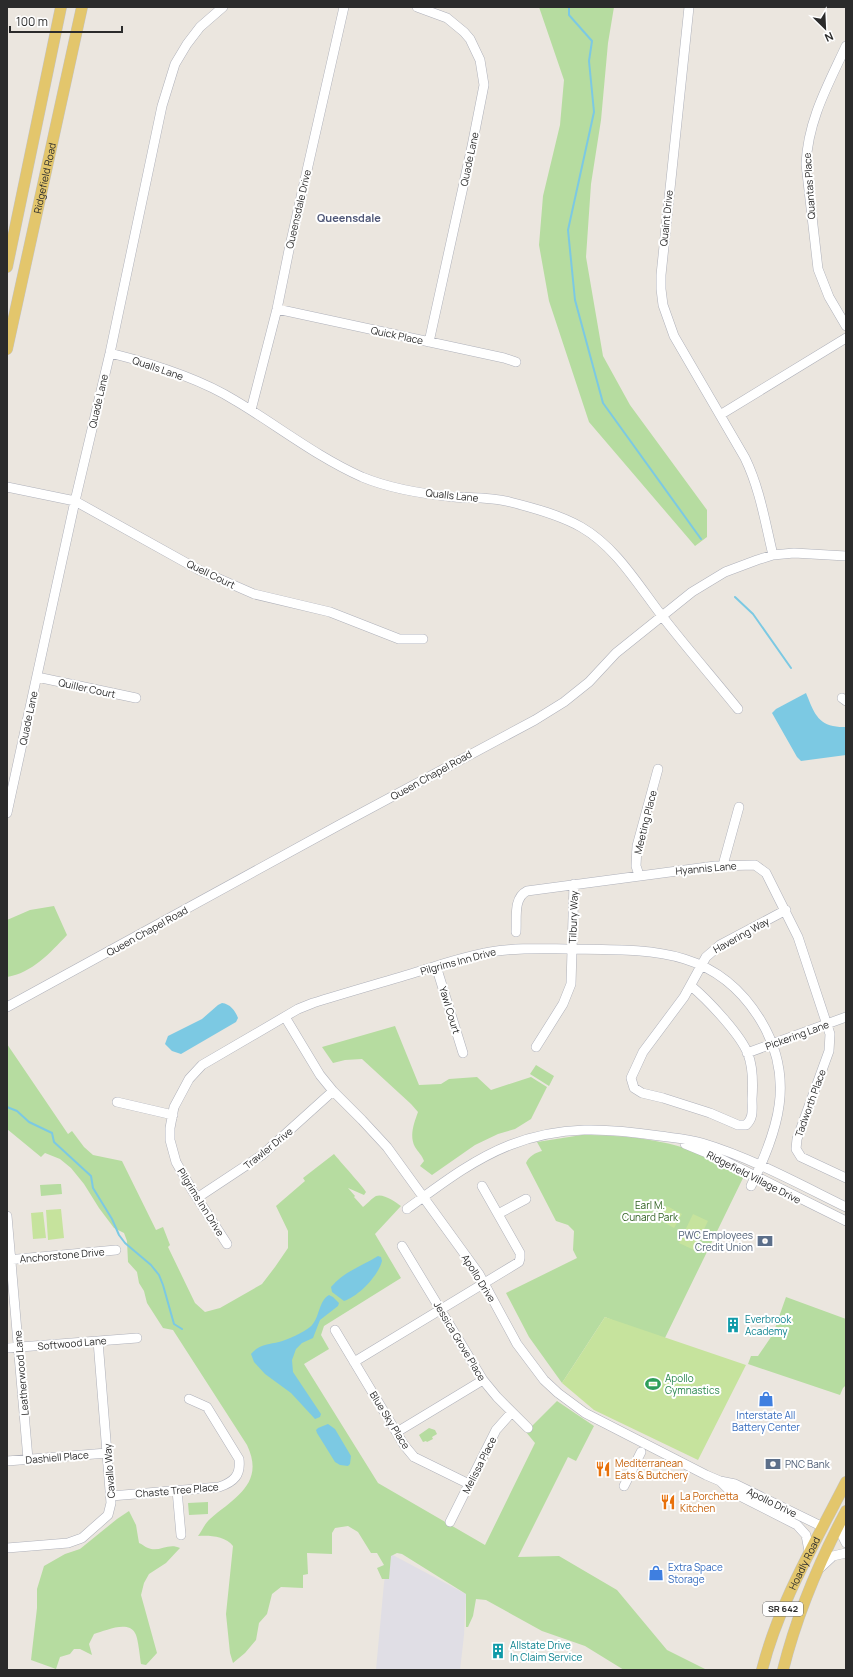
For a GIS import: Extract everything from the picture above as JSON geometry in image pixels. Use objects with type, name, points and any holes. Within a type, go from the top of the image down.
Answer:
[{"type":"main road","name":"Ridgefield Road","points":[[7,267],[61,7]]},
{"type":"main road","name":"Ridgefield Road","points":[[7,349],[82,7]]},
{"type":"main road","name":"Hoadly Road","points":[[762,1670],[782,1612],[809,1551],[846,1482]]},
{"type":"main road","name":"Hoadly Road","points":[[783,1670],[792,1636],[815,1573],[843,1516]]},
{"type":"main road","points":[[823,1527],[830,1542]]},
{"type":"street","name":"Quade Lane","points":[[7,813],[75,501],[110,353],[162,106],[169,80],[186,44],[200,27],[223,7]]},
{"type":"street","name":"Queensdale Drive","points":[[251,410],[277,309],[344,7]]},
{"type":"street","name":"Quade Lane","points":[[417,7],[447,18],[464,32],[470,39],[480,60],[484,85],[469,161],[429,342]]},
{"type":"street","name":"Quaint Drive","points":[[688,7],[664,240],[661,288],[666,316],[674,336],[753,474],[758,488],[773,556]]},
{"type":"street","name":"Quantas Place","points":[[846,46],[814,116],[807,148],[806,164],[818,269],[829,297],[846,326]]},
{"type":"street","name":"Quick Place","points":[[277,309],[516,362]]},
{"type":"street","points":[[720,415],[846,338]]},
{"type":"street","name":"Qualls Lane","points":[[110,353],[192,380],[235,400],[313,450],[349,470],[380,483],[426,493],[508,501],[576,524],[590,533],[619,559],[662,616],[738,709]]},
{"type":"street","name":"Quell Court","points":[[7,487],[75,501],[199,570],[254,594],[330,612],[399,639],[423,639]]},
{"type":"street","name":"Queen Chapel Road","points":[[7,1007],[547,713],[564,702],[589,682],[616,653],[662,616],[712,579],[741,565],[773,556],[794,554],[846,556]]},
{"type":"street","name":"Quiller Court","points":[[37,677],[136,698]]},
{"type":"street","name":"Meeting Place","points":[[639,875],[636,866],[637,846],[658,769]]},
{"type":"street","points":[[723,866],[739,807]]},
{"type":"street","name":"Hyannis Lane","points":[[516,932],[518,902],[523,893],[528,891],[639,875],[723,866],[748,864],[756,865],[762,868],[766,873],[786,910],[798,937],[826,1024]]},
{"type":"street","name":"Tilbury Way","points":[[536,1047],[568,994],[571,984],[574,884]]},
{"type":"street","name":"Havering Way","points":[[748,1052],[750,1060],[752,1117],[746,1125],[738,1125],[703,1110],[642,1093],[634,1088],[631,1078],[636,1064],[643,1052],[691,986],[701,965],[712,950],[786,910]]},
{"type":"street","name":"Pilgrims Inn Drive","points":[[227,1244],[178,1166],[173,1151],[170,1134],[173,1115],[183,1089],[189,1079],[202,1065],[312,1003],[436,966],[499,950],[633,950],[670,954],[701,965],[720,976],[736,989],[759,1017],[773,1043],[780,1079],[779,1111],[772,1140],[751,1186]]},
{"type":"street","name":"Yawl Court","points":[[436,966],[463,1053]]},
{"type":"street","points":[[691,986],[709,1002],[748,1052]]},
{"type":"street","name":"Apollo Drive","points":[[285,1017],[314,1066],[333,1091],[378,1136],[424,1197],[484,1282],[517,1344],[534,1368],[558,1393],[585,1413],[720,1481],[735,1484],[823,1527]]},
{"type":"street","name":"Pickering Lane","points":[[748,1052],[846,1017]]},
{"type":"street","name":"Tadworth Place","points":[[826,1024],[830,1034],[829,1050],[797,1139],[796,1149],[801,1157],[846,1178]]},
{"type":"street","name":"Trawler Drive","points":[[197,1198],[262,1155],[333,1091]]},
{"type":"street","points":[[117,1102],[173,1115]]},
{"type":"street","name":"Ridgefield Village Drive","points":[[408,1209],[477,1160],[499,1149],[529,1138],[559,1131],[592,1129],[627,1131],[700,1142],[760,1166],[846,1207]]},
{"type":"street","name":"Ridgefield Village Drive","points":[[661,1136],[701,1150],[846,1221]]},
{"type":"street","points":[[354,1362],[484,1282],[514,1266],[518,1262],[520,1253],[482,1186]]},
{"type":"street","points":[[498,1214],[526,1199]]},
{"type":"street","name":"Leatherwood Lane","points":[[7,1216],[9,1259],[28,1459]]},
{"type":"street","name":"Jessica Grove Place","points":[[402,1246],[483,1380],[528,1428]]},
{"type":"street","name":"Anchorstone Drive","points":[[9,1259],[116,1250]]},
{"type":"street","name":"Blue Sky Place","points":[[334,1330],[408,1450],[414,1457],[469,1484]]},
{"type":"street","name":"Softwood Lane","points":[[7,1348],[137,1338]]},
{"type":"street","name":"Cavallo Way","points":[[7,1548],[68,1543],[82,1538],[108,1515],[111,1496],[98,1341]]},
{"type":"street","points":[[397,1432],[483,1380]]},
{"type":"street","name":"Chaste Tree Place","points":[[111,1496],[219,1487],[230,1484],[235,1480],[240,1466],[239,1459],[207,1407],[189,1399]]},
{"type":"street","name":"Melissa Place","points":[[450,1522],[498,1427],[512,1412]]},
{"type":"street","points":[[624,1486],[640,1452]]},
{"type":"street","name":"Dashiell Place","points":[[7,1461],[107,1453]]},
{"type":"street","name":"Apollo Drive","points":[[720,1481],[730,1491],[797,1525],[806,1534],[809,1551]]},
{"type":"street","points":[[177,1490],[181,1535]]},
{"type":"street","points":[[843,1516],[841,1533],[846,1543]]},
{"type":"street","points":[[815,1573],[833,1556],[846,1553]]},
{"type":"shaded area","points":[[389,1553],[466,1594],[464,1635],[460,1670],[376,1670],[384,1583]]},
{"type":"green space","points":[[539,7],[614,7],[608,43],[601,120],[591,184],[586,257],[603,356],[630,405],[707,510],[707,537],[695,546],[589,422],[549,301],[539,245],[543,196],[560,125],[564,80]]},
{"type":"green space","points":[[54,906],[67,935],[47,955],[32,967],[16,975],[7,977],[7,920],[30,910]]},
{"type":"green space","points":[[395,1026],[419,1085],[441,1084],[449,1079],[477,1077],[491,1090],[531,1077],[547,1087],[531,1119],[515,1129],[498,1134],[475,1145],[432,1175],[420,1166],[424,1161],[413,1143],[412,1134],[418,1112],[362,1059],[345,1060],[333,1063],[322,1047]]},
{"type":"green space","points":[[7,1044],[68,1134],[72,1131],[84,1147],[93,1155],[122,1161],[156,1230],[163,1227],[170,1245],[168,1247],[195,1303],[205,1312],[220,1308],[262,1284],[288,1248],[288,1231],[276,1206],[305,1181],[303,1178],[334,1154],[366,1192],[364,1195],[348,1188],[363,1207],[374,1197],[379,1195],[389,1198],[401,1206],[375,1234],[401,1278],[324,1326],[321,1335],[329,1349],[304,1364],[378,1483],[485,1545],[535,1443],[526,1432],[557,1401],[594,1426],[576,1461],[568,1457],[518,1557],[559,1556],[617,1590],[667,1650],[707,1670],[624,1670],[585,1646],[542,1631],[486,1600],[476,1599],[473,1616],[468,1627],[466,1627],[466,1594],[402,1554],[397,1553],[391,1556],[389,1579],[382,1579],[377,1568],[384,1565],[377,1553],[371,1553],[358,1532],[348,1526],[335,1528],[332,1533],[332,1554],[307,1553],[308,1574],[303,1575],[303,1588],[281,1587],[272,1594],[267,1614],[259,1623],[256,1640],[245,1653],[233,1663],[230,1653],[226,1614],[233,1546],[221,1538],[212,1536],[198,1536],[208,1521],[238,1496],[245,1488],[250,1479],[252,1458],[247,1445],[173,1330],[163,1328],[147,1303],[144,1291],[139,1283],[137,1272],[128,1262],[127,1241],[124,1233],[114,1228],[84,1184],[71,1168],[60,1159],[45,1153],[41,1157],[7,1129]]},
{"type":"green space","points":[[536,1065],[554,1076],[549,1086],[530,1074]]},
{"type":"green space","name":"Earl M. Cunard Park","points":[[582,1135],[629,1137],[661,1142],[691,1150],[706,1156],[744,1176],[663,1342],[605,1317],[562,1383],[529,1337],[506,1293],[577,1258],[573,1250],[574,1231],[568,1225],[556,1221],[526,1163],[532,1155],[542,1151],[537,1142]]},
{"type":"green space","points":[[61,1184],[62,1194],[41,1196],[40,1185]]},
{"type":"green space","points":[[667,1206],[682,1214],[674,1228],[660,1220]]},
{"type":"green space","points":[[61,1209],[64,1238],[48,1240],[46,1210]]},
{"type":"green space","points":[[43,1212],[46,1238],[33,1239],[31,1213]]},
{"type":"green space","points":[[693,1214],[708,1221],[694,1250],[679,1243]]},
{"type":"green space","points":[[786,1297],[846,1319],[846,1385],[840,1395],[748,1364],[751,1356],[758,1356],[773,1334]]},
{"type":"green space","points":[[605,1317],[746,1365],[698,1460],[594,1410],[562,1383]]},
{"type":"green space","points":[[429,1428],[435,1430],[437,1434],[432,1437],[433,1439],[423,1442],[419,1435]]},
{"type":"green space","points":[[208,1502],[208,1514],[189,1515],[188,1503]]},
{"type":"green space","points":[[129,1511],[136,1525],[139,1543],[152,1549],[171,1546],[180,1548],[166,1563],[149,1574],[144,1583],[141,1595],[157,1653],[146,1665],[141,1664],[135,1633],[132,1629],[122,1627],[94,1634],[89,1644],[92,1655],[80,1649],[74,1649],[70,1654],[60,1657],[56,1669],[31,1660],[37,1608],[37,1589],[44,1566],[65,1554],[80,1549]]},
{"type":"water","points":[[806,693],[815,714],[822,722],[833,726],[846,727],[846,755],[801,761],[797,757],[772,713],[776,709]]},
{"type":"water","points":[[222,1003],[230,1006],[234,1010],[238,1018],[236,1022],[181,1054],[172,1051],[165,1044],[168,1036],[202,1019]]},
{"type":"water","points":[[378,1256],[381,1257],[382,1261],[380,1267],[367,1285],[356,1295],[344,1301],[332,1292],[331,1287],[341,1277]]},
{"type":"water","points":[[329,1295],[339,1303],[338,1306],[320,1320],[313,1338],[302,1343],[296,1349],[292,1360],[293,1372],[321,1414],[320,1417],[315,1419],[291,1393],[265,1374],[254,1362],[251,1354],[260,1347],[286,1340],[310,1327],[316,1319],[323,1301]]},
{"type":"water","points":[[328,1424],[335,1429],[351,1456],[350,1464],[348,1466],[340,1465],[335,1462],[317,1433],[316,1430],[318,1428]]},
{"type":"waterway","points":[[569,7],[569,15],[592,41],[589,61],[594,112],[568,230],[575,300],[603,403],[701,539]]},
{"type":"waterway","points":[[735,597],[753,614],[791,668]]},
{"type":"waterway","points":[[7,1107],[17,1111],[29,1122],[52,1133],[54,1142],[91,1176],[93,1188],[112,1219],[119,1235],[125,1243],[151,1265],[159,1275],[174,1324],[182,1329]]},
{"type":"place","name":"PWC Employees Credit Union","points":[[765,1241]]},
{"type":"place","name":"Everbrook Academy","points":[[733,1325]]},
{"type":"place","name":"Apollo Gymnastics","points":[[653,1384]]},
{"type":"place","name":"Interstate All Battery Center","points":[[766,1399]]},
{"type":"place","name":"PNC Bank","points":[[773,1464]]},
{"type":"place","name":"Mediterranean Eats & Butchery","points":[[603,1469]]},
{"type":"place","name":"La Porchetta Kitchen","points":[[668,1502]]},
{"type":"place","name":"Extra Space Storage","points":[[656,1573]]},
{"type":"place","name":"Allstate Drive In Claim Service","points":[[498,1651]]},
{"type":"district","name":"Queensdale","points":[[349,218]]}]
